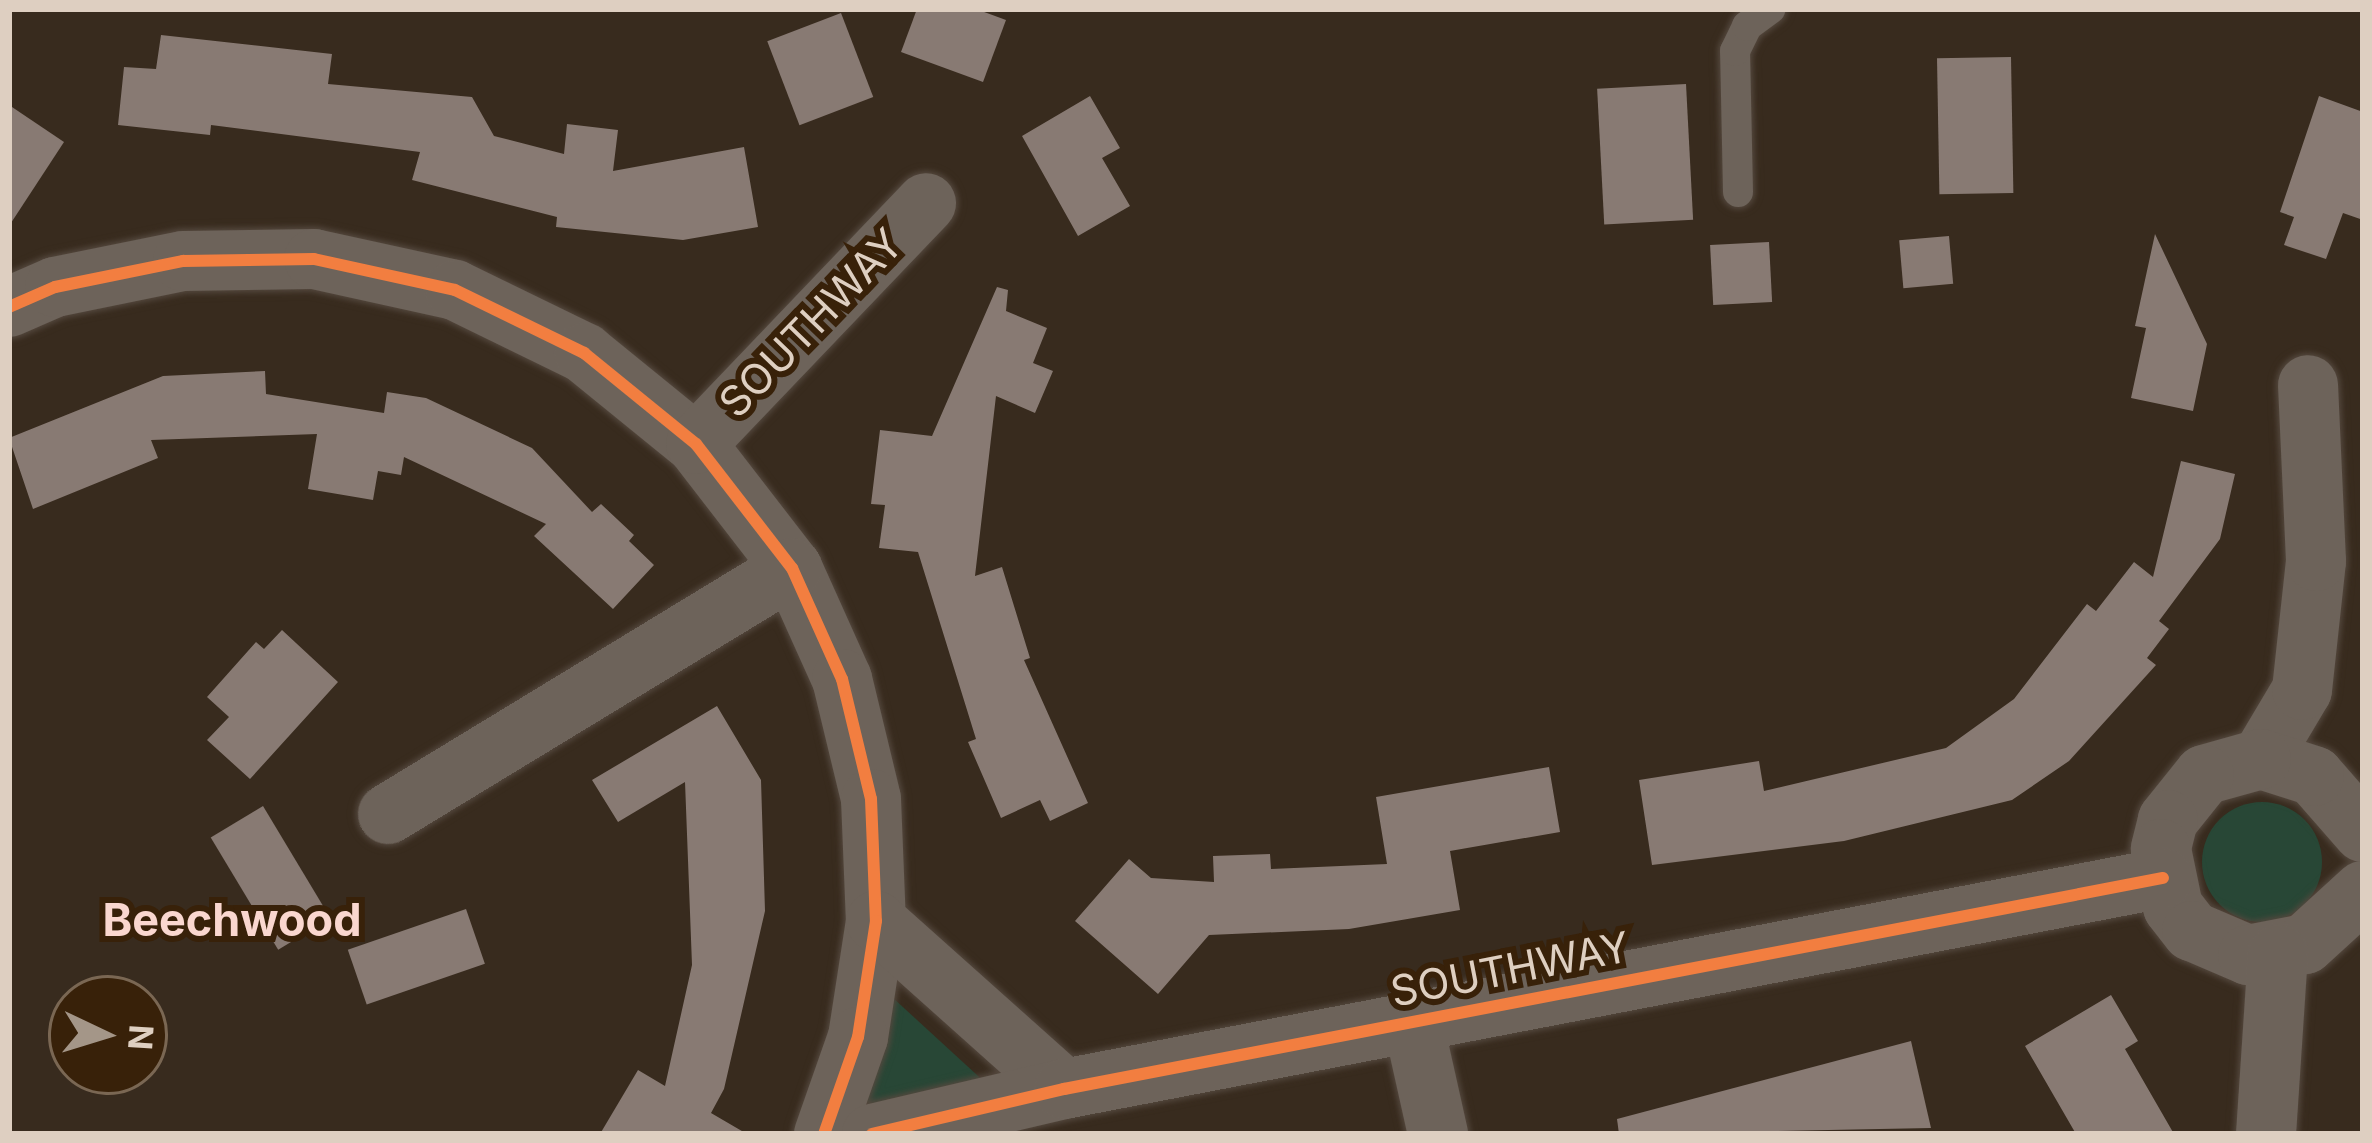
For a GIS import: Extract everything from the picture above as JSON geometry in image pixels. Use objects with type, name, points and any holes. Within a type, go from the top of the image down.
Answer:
[{"type":"street","name":"SOUTHWAY","points":[[697,444],[926,203]]},
{"type":"street","name":"SOUTHWAY","points":[[9,307],[55,287],[183,261],[314,259],[455,290],[584,353],[697,444],[792,568],[842,679],[871,799],[876,922],[858,1036],[824,1134]]},
{"type":"street","points":[[2260,759],[2302,691],[2317,561],[2308,385]]},
{"type":"street","points":[[388,814],[792,568]]},
{"type":"street","points":[[2363,832],[2314,776],[2260,759],[2217,769],[2183,794],[2168,820],[2163,878],[2192,931],[2218,947],[2278,953],[2305,944],[2363,891]]},
{"type":"street","name":"SOUTHWAY","points":[[872,1134],[1064,1089],[2163,878]]},
{"type":"street","points":[[876,922],[1064,1089]]},
{"type":"street","points":[[2266,1134],[2278,953]]},
{"type":"street","name":"SOUTHWAY","points":[[1413,1022],[1438,1134]]},
{"type":"lane","points":[[1738,192],[1735,51],[1747,26],[1770,9]]},
{"type":"green space","points":[[2262,802],[2285,806],[2305,819],[2318,839],[2322,862],[2318,885],[2305,905],[2285,918],[2262,922],[2239,918],[2219,905],[2206,885],[2202,862],[2206,839],[2219,819],[2239,806]]},
{"type":"green space","points":[[892,997],[989,1086],[865,1109]]},
{"type":"building","points":[[917,9],[976,9],[1006,20],[983,82],[901,52]]},
{"type":"building","points":[[841,13],[873,97],[800,125],[767,41]]},
{"type":"building","points":[[161,35],[332,54],[328,84],[472,97],[494,136],[564,154],[567,124],[618,130],[613,171],[744,147],[758,227],[683,240],[556,227],[557,217],[412,180],[420,152],[211,125],[210,135],[118,125],[124,67],[156,69]]},
{"type":"building","points":[[2011,57],[2013,193],[1939,194],[1937,58]]},
{"type":"building","points":[[1686,84],[1693,220],[1604,224],[1597,89]]},
{"type":"building","points":[[1090,96],[1120,148],[1102,158],[1130,206],[1078,236],[1022,136]]},
{"type":"building","points":[[2319,96],[2363,112],[2363,220],[2343,213],[2326,259],[2284,245],[2294,217],[2280,212]]},
{"type":"building","points":[[9,105],[64,142],[9,226]]},
{"type":"building","points":[[2155,234],[2207,344],[2193,411],[2131,398],[2146,328],[2135,326]]},
{"type":"building","points":[[1949,236],[1953,284],[1903,288],[1899,240]]},
{"type":"building","points":[[1769,242],[1772,302],[1713,305],[1710,245]]},
{"type":"building","points":[[997,287],[1008,290],[1006,311],[1047,328],[1033,363],[1053,371],[1035,413],[996,396],[975,576],[1002,567],[1030,658],[1024,660],[1088,803],[1050,821],[1040,800],[1001,818],[968,742],[976,739],[918,552],[879,548],[885,505],[871,504],[880,430],[932,436]]},
{"type":"building","points":[[265,371],[266,394],[384,413],[387,392],[426,398],[532,448],[592,512],[601,504],[634,535],[629,541],[654,565],[613,609],[534,536],[546,524],[404,457],[401,475],[378,471],[373,500],[308,489],[317,434],[151,440],[158,458],[33,509],[9,438],[163,376]]},
{"type":"building","points":[[2181,461],[2235,474],[2220,539],[2159,621],[2169,629],[2147,658],[2156,665],[2069,761],[2012,800],[1844,841],[1652,865],[1639,780],[1759,761],[1764,791],[1946,748],[2014,699],[2087,604],[2096,611],[2134,562],[2153,577]]},
{"type":"building","points":[[282,630],[338,682],[250,779],[207,740],[229,717],[207,697],[256,642],[264,649]]},
{"type":"building","points":[[717,706],[761,780],[765,911],[724,1089],[711,1113],[747,1134],[600,1134],[638,1070],[665,1086],[692,965],[685,782],[618,822],[592,780]]},
{"type":"building","points":[[1549,767],[1560,832],[1450,851],[1460,910],[1349,929],[1209,935],[1158,994],[1075,921],[1129,859],[1151,878],[1214,882],[1213,856],[1270,854],[1271,869],[1387,864],[1376,797]]},
{"type":"building","points":[[263,806],[330,918],[278,950],[211,837]]},
{"type":"building","points":[[466,909],[485,964],[367,1005],[348,950]]},
{"type":"building","points":[[2111,995],[2138,1041],[2125,1049],[2174,1134],[2076,1134],[2025,1046]]},
{"type":"building","points":[[1911,1041],[1931,1128],[1619,1134],[1617,1119]]},
{"type":"cycle path","points":[[9,307],[55,287],[183,261],[314,259],[455,290],[584,353],[696,444],[792,568],[842,679],[871,799],[876,921],[858,1037],[824,1134]]},
{"type":"cycle path","points":[[872,1134],[1064,1089],[2163,878]]},
{"type":"district","name":"Beechwood","points":[[232,920]]}]
